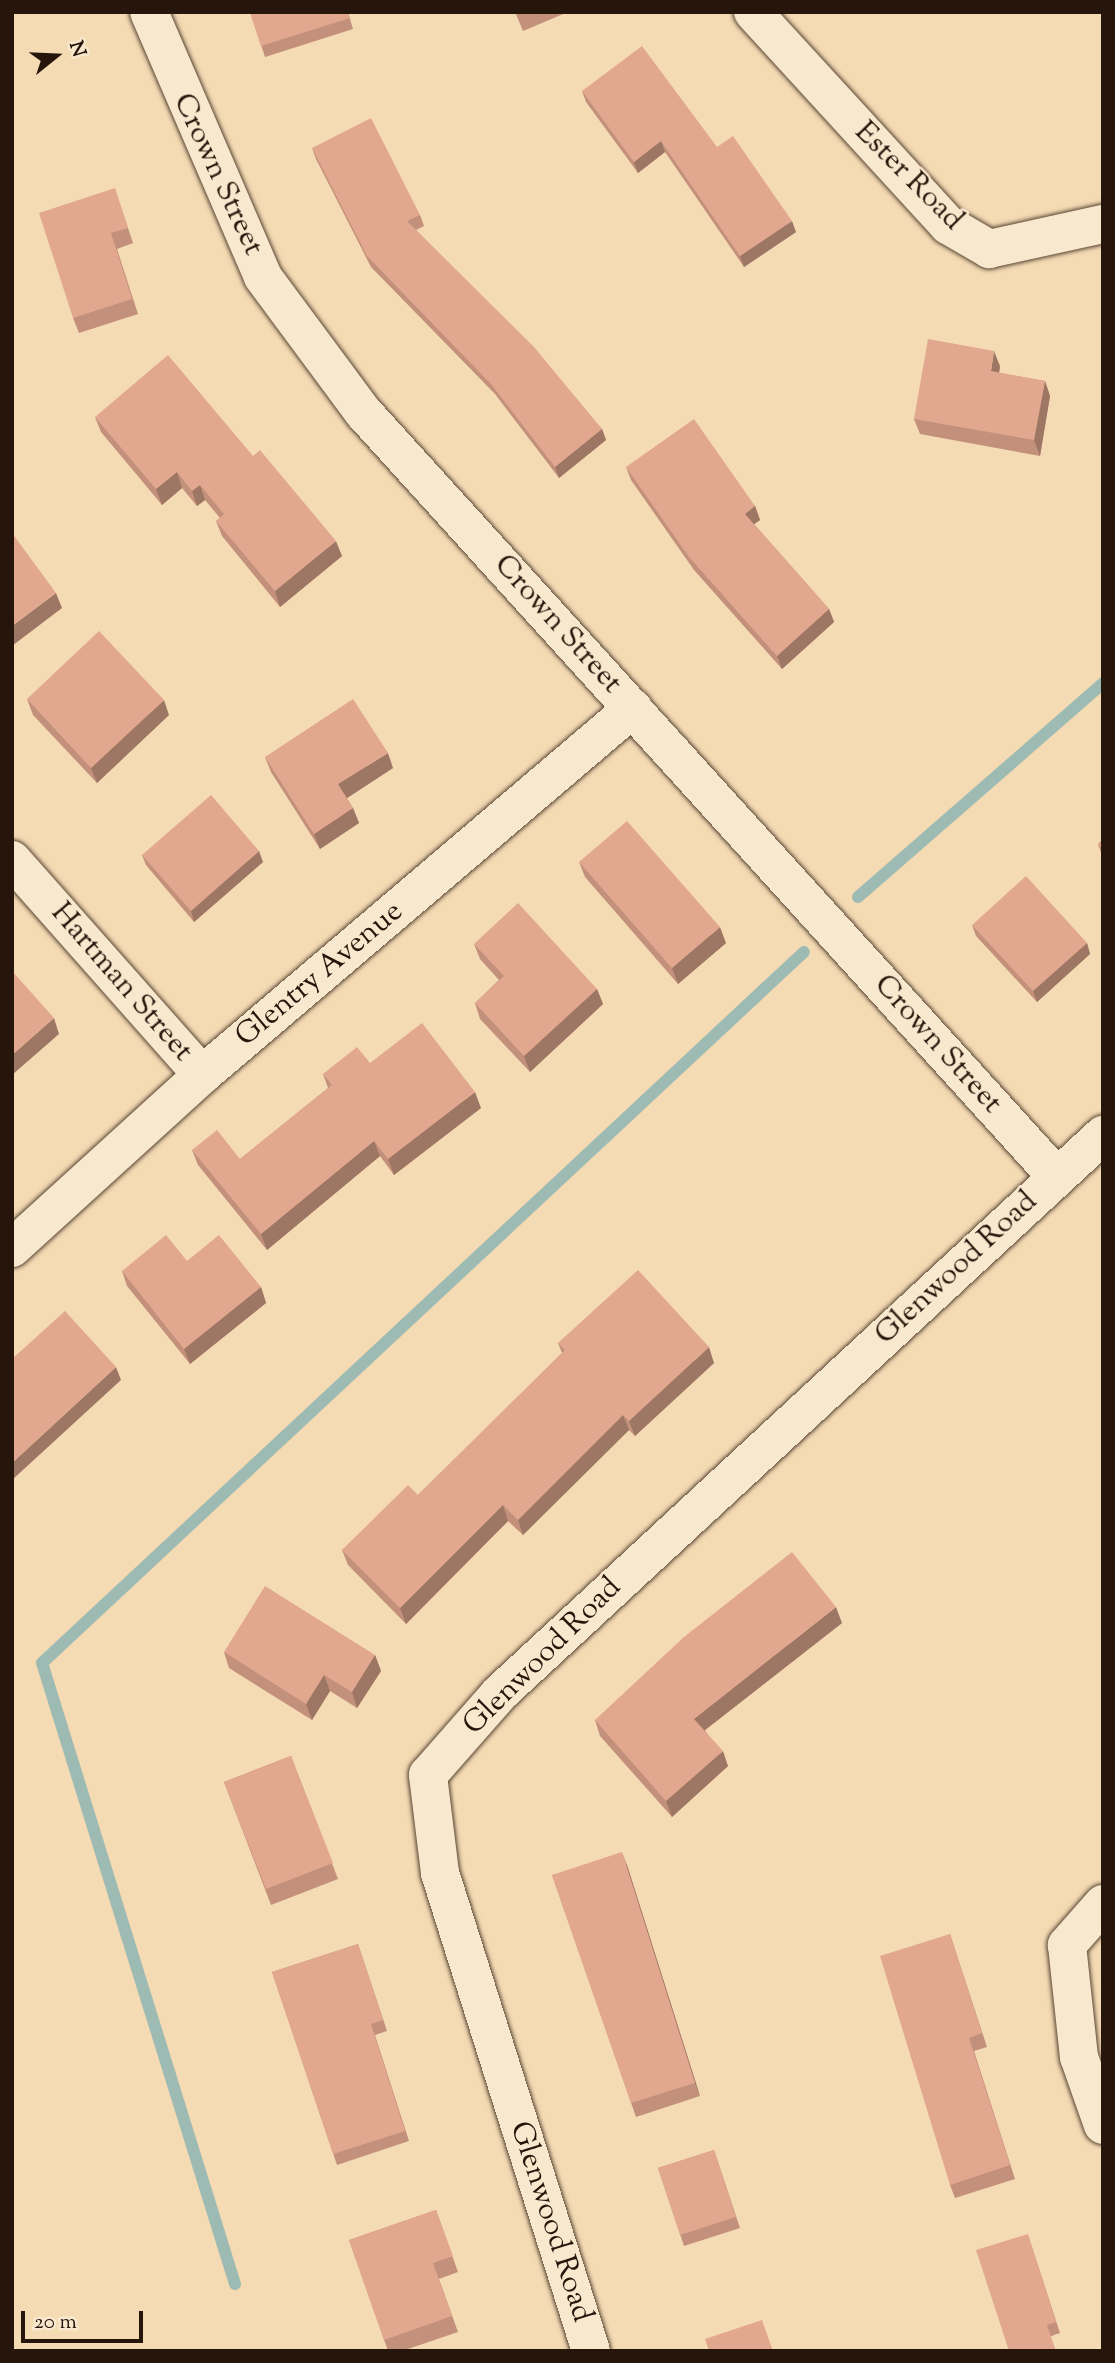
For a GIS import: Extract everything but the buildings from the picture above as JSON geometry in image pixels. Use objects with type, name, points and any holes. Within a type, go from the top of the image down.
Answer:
[{"type":"street","name":"Crown Street","points":[[149,12],[263,276],[363,412],[1056,1176]]},
{"type":"street","name":"Ester Road","points":[[753,12],[948,225],[989,249],[1103,224]]},
{"type":"street","name":"Glentry Avenue","points":[[12,1248],[202,1074],[633,708]]},
{"type":"street","name":"Hartman Street","points":[[12,860],[202,1074]]},
{"type":"street","name":"Glenwood Road","points":[[591,2351],[440,1874],[428,1775],[500,1693],[1103,1135]]},
{"type":"street","points":[[1103,1904],[1067,1945],[1079,2057],[1103,2124]]},
{"type":"waterway","points":[[858,897],[1103,683]]},
{"type":"waterway","points":[[235,2284],[42,1663],[804,952]]}]
